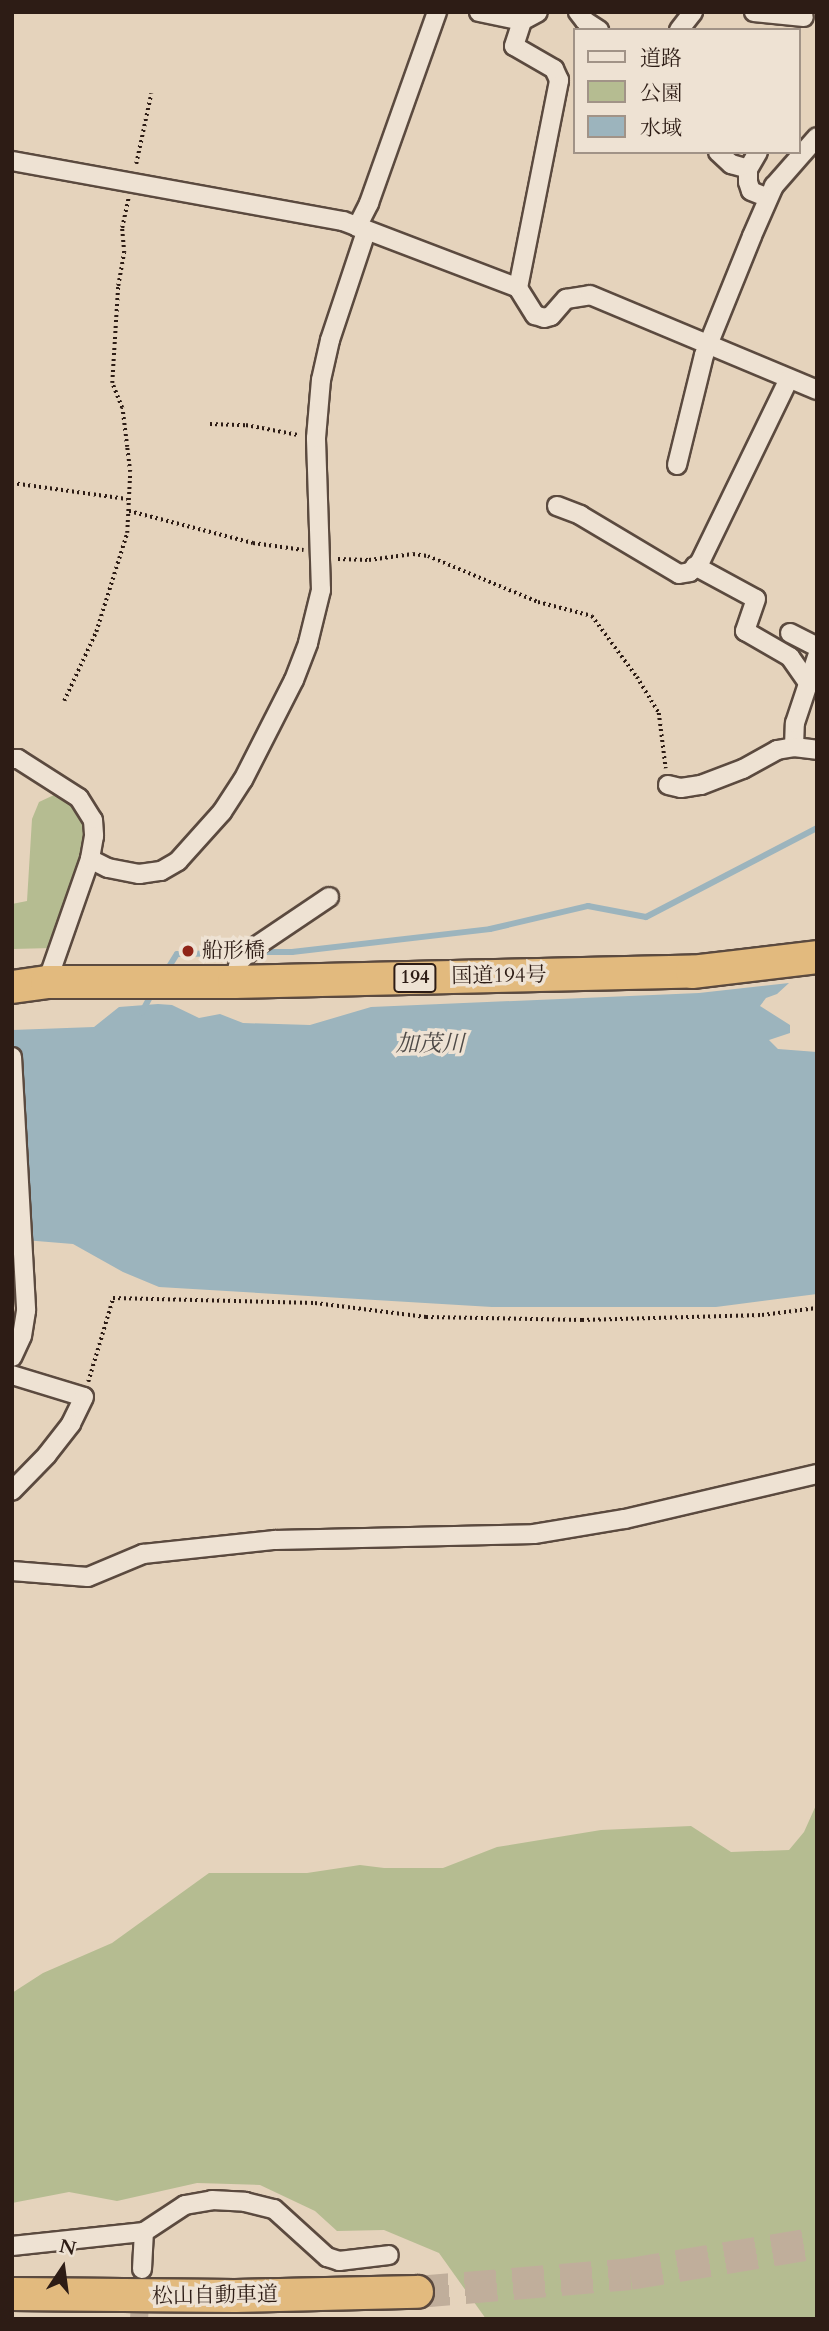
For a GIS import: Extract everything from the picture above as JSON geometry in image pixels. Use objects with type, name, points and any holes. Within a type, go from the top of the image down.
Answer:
[{"type":"highway","name":"国道194号","points":[[12,987],[47,982],[234,982],[692,972],[817,957]]},
{"type":"highway","name":"松山自動車道","points":[[12,2294],[59,2297],[221,2297],[417,2292]]},
{"type":"street","points":[[90,859],[108,868],[139,874],[161,871],[198,843],[243,780],[294,680],[308,643],[321,590],[316,438],[321,380],[369,203],[437,12]]},
{"type":"street","points":[[479,12],[522,22]]},
{"type":"street","points":[[518,288],[559,80],[554,69],[514,46],[522,22],[538,12]]},
{"type":"street","points":[[578,12],[596,28]]},
{"type":"street","points":[[681,28],[693,12]]},
{"type":"street","points":[[754,12],[804,17]]},
{"type":"street","points":[[677,465],[707,346],[768,198],[780,178],[817,137]]},
{"type":"street","points":[[721,154],[731,164],[748,169]]},
{"type":"street","points":[[757,154],[748,169],[751,191],[768,198]]},
{"type":"street","points":[[12,161],[343,221],[518,288],[535,315],[544,318],[551,316],[566,299],[590,295],[817,390]]},
{"type":"street","points":[[557,506],[580,515],[679,574],[690,572],[789,379]]},
{"type":"street","points":[[695,566],[756,599],[744,631],[790,657],[808,683]]},
{"type":"street","points":[[790,633],[817,647]]},
{"type":"street","points":[[794,747],[795,723],[817,657]]},
{"type":"street","points":[[668,785],[681,788],[701,785],[743,769],[777,750],[794,747],[817,750]]},
{"type":"street","points":[[12,759],[18,759],[79,798],[93,820],[94,836],[90,859],[47,982]]},
{"type":"street","points":[[234,982],[239,962],[252,949],[329,897]]},
{"type":"street","points":[[12,1056],[25,1296],[24,1327],[12,1357]]},
{"type":"street","points":[[12,1375],[84,1397],[71,1424],[47,1455],[12,1491]]},
{"type":"street","points":[[12,1571],[88,1577],[143,1554],[275,1540],[534,1534],[625,1519],[817,1474]]},
{"type":"street","points":[[12,2246],[144,2232],[185,2205],[212,2200],[245,2202],[274,2209],[327,2258],[339,2261],[389,2255]]},
{"type":"street","points":[[142,2269],[144,2232]]},
{"type":"path","points":[[64,701],[96,632],[127,533],[130,472],[122,408],[113,383],[118,286],[124,253],[122,228],[151,94]]},
{"type":"path","points":[[210,424],[246,425],[316,438]]},
{"type":"path","points":[[12,483],[127,499]]},
{"type":"path","points":[[129,511],[291,550],[369,560],[414,554],[428,556],[538,602],[592,616],[637,677],[659,713],[668,785]]},
{"type":"path","points":[[84,1397],[113,1298],[316,1303],[426,1317],[582,1320],[762,1315],[817,1308]]},
{"type":"green space","points":[[54,795],[72,802],[83,823],[83,848],[52,948],[12,949],[12,904],[27,901],[32,819],[39,802]]},
{"type":"green space","points":[[817,1803],[817,2319],[486,2319],[439,2253],[384,2230],[337,2231],[315,2211],[260,2185],[197,2183],[117,2201],[69,2192],[12,2203],[12,1993],[43,1973],[112,1943],[209,1873],[307,1873],[360,1865],[384,1868],[443,1868],[497,1847],[601,1830],[691,1826],[731,1852],[789,1850],[804,1832]]},
{"type":"water","name":"加茂川","points":[[789,983],[777,994],[766,998],[760,1006],[790,1025],[790,1033],[769,1040],[778,1049],[817,1052],[817,1294],[716,1307],[492,1307],[159,1287],[123,1272],[73,1244],[12,1239],[12,1030],[94,1027],[119,1007],[158,1004],[172,1005],[199,1018],[220,1014],[243,1023],[310,1025],[371,1007],[699,993]]},
{"type":"waterway","points":[[256,952],[292,952],[490,929],[588,906],[646,917],[817,828]]},
{"type":"waterway","points":[[165,973],[177,954],[242,953]]},
{"type":"waterway","points":[[142,1012],[153,991]]},
{"type":"tunnel","points":[[417,2292],[630,2274],[817,2243]]},
{"type":"tunnel","points":[[139,2319],[141,2287]]},
{"type":"place","name":"船形橋","points":[[188,951]]}]
